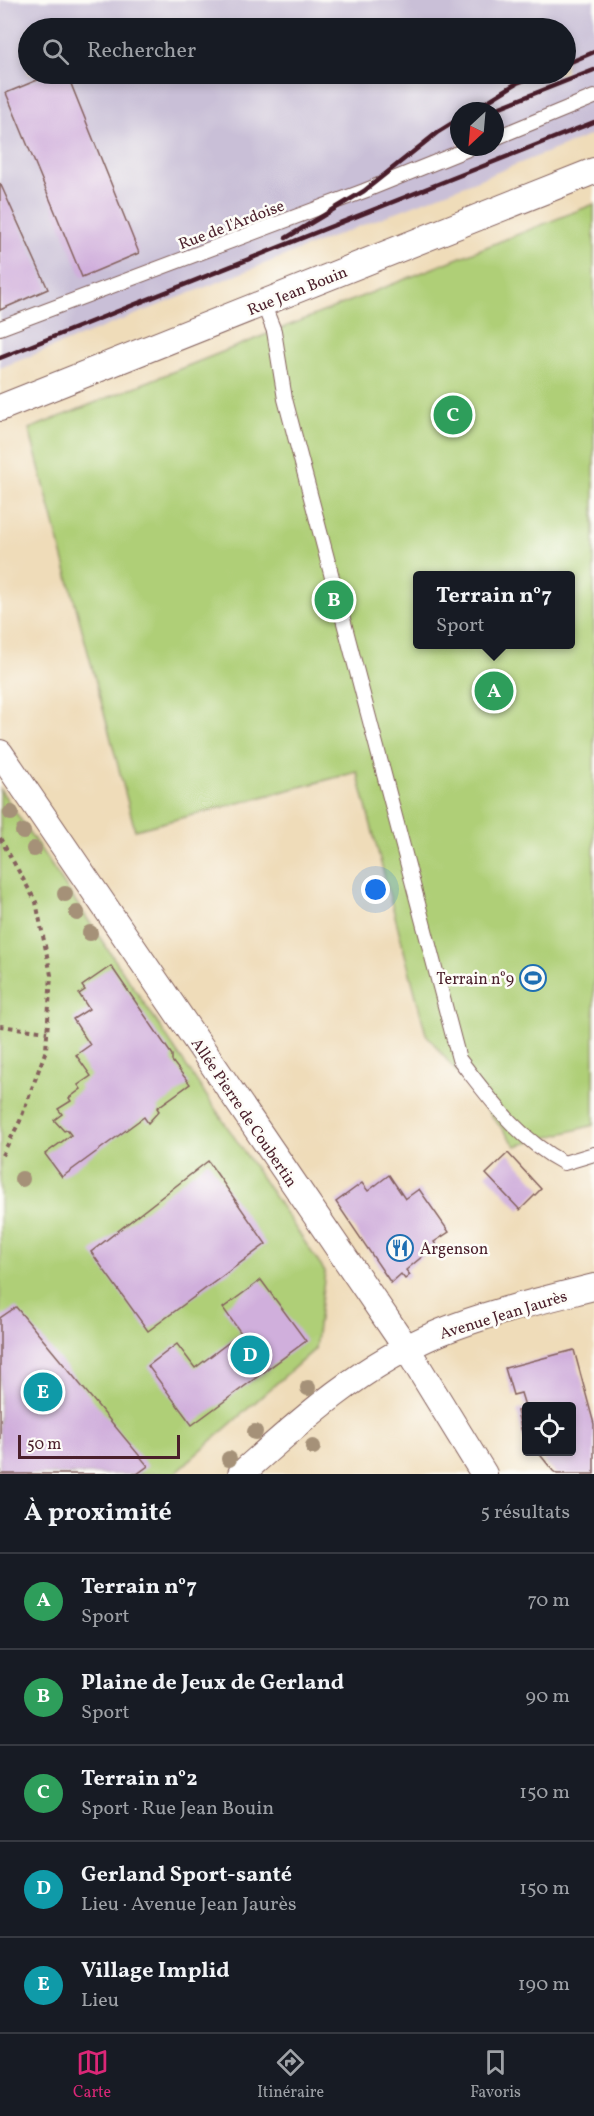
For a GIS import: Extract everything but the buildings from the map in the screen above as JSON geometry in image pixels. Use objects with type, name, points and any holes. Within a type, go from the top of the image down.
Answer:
[{"type":"street","name":"Rue Jean Bouin","points":[[0,408],[594,171]]},
{"type":"street","name":"Allée Pierre de Coubertin","points":[[0,753],[407,1349],[484,1474]]},
{"type":"street","name":"Avenue Jean Jaurès","points":[[241,1474],[340,1391],[407,1349],[440,1332],[505,1310],[592,1291]]},
{"type":"lane","points":[[504,134],[594,98]]},
{"type":"lane","name":"Rue de l'Ardoise","points":[[0,328],[451,156]]},
{"type":"lane","points":[[263,303],[274,331],[285,399],[459,1059],[507,1120],[539,1150],[564,1163],[594,1154]]},
{"type":"path","points":[[0,838],[36,902],[51,975],[46,1050],[20,1121],[0,1159]]},
{"type":"path","points":[[0,1026],[47,1032]]},
{"type":"path","points":[[0,1143],[7,1146]]},
{"type":"shaded area","points":[[0,0],[594,0],[594,134],[0,368]]},
{"type":"green space","points":[[594,204],[594,1125],[516,1146],[426,1034],[357,772],[135,830],[29,429]]},
{"type":"green space","points":[[0,789],[325,1272],[315,1349],[174,1474],[0,1474]]},
{"type":"railway","points":[[576,60],[594,52]]},
{"type":"railway","points":[[576,77],[594,70]]},
{"type":"railway","points":[[486,102],[515,84]]},
{"type":"railway","points":[[504,105],[558,84]]},
{"type":"railway","points":[[0,358],[594,122]]},
{"type":"railway","points":[[286,238],[364,191],[450,125]]},
{"type":"place","name":"Terrain n°2","points":[[453,415]]},
{"type":"place","name":"Plaine de Jeux de Gerland","points":[[334,600]]},
{"type":"place","name":"Terrain n°7","points":[[494,691]]},
{"type":"place","name":"Terrain n°9","points":[[533,978]]},
{"type":"place","name":"Argenson","points":[[400,1248]]},
{"type":"place","name":"Gerland Sport-santé","points":[[250,1355]]},
{"type":"place","name":"Village Implid","points":[[43,1392]]}]
